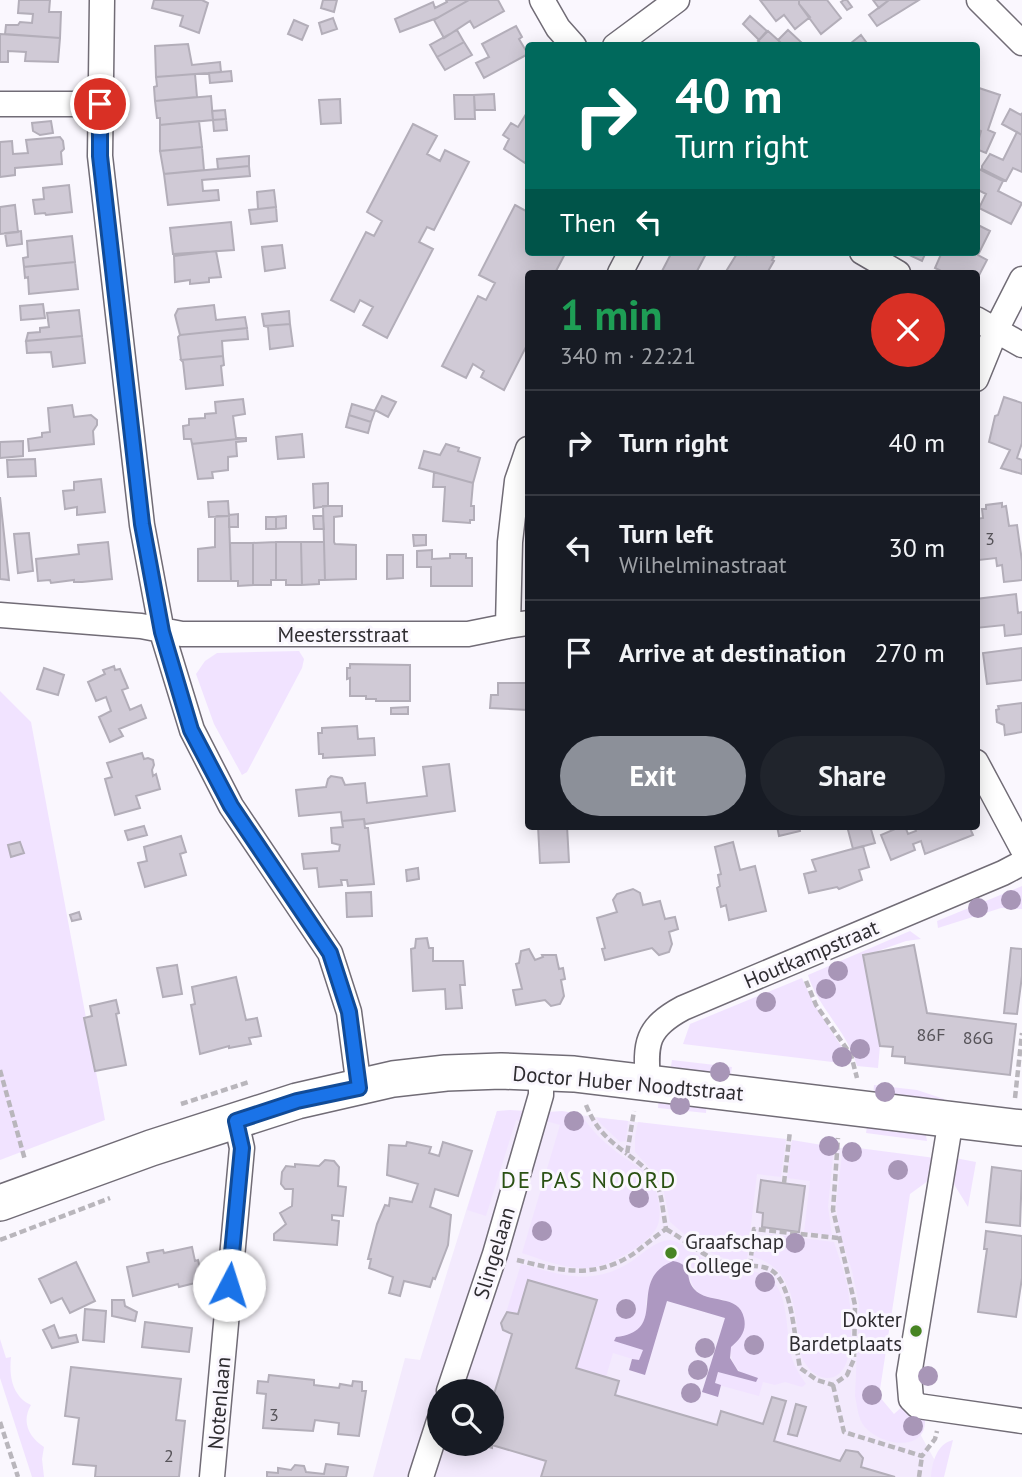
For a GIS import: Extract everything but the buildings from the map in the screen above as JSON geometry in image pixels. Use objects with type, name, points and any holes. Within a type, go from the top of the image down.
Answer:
[{"type":"main road","name":"Doctor Huber Noodtstraat","points":[[0,1203],[151,1148],[297,1101],[393,1079],[446,1073],[541,1072],[641,1094],[951,1119],[1018,1116]]},
{"type":"street","points":[[102,0],[100,156],[142,524],[162,632],[191,730],[225,795],[330,953],[349,1012],[359,1088]]},
{"type":"street","points":[[542,0],[558,28],[570,42]]},
{"type":"street","points":[[620,42],[677,0]]},
{"type":"street","points":[[979,0],[1022,43]]},
{"type":"street","points":[[0,104],[100,104]]},
{"type":"street","points":[[869,256],[893,270]]},
{"type":"street","points":[[980,357],[986,324],[1022,279]]},
{"type":"street","points":[[986,324],[1022,345]]},
{"type":"street","name":"Meestersstraat","points":[[0,615],[141,626],[181,634],[468,634],[518,625],[510,542],[517,481],[525,458]]},
{"type":"street","points":[[980,769],[1022,848]]},
{"type":"street","name":"Houtkampstraat","points":[[641,1094],[645,1051],[649,1039],[663,1019],[683,1008],[1022,863]]},
{"type":"street","name":"Slingelaan","points":[[453,1379],[495,1254],[541,1095],[541,1072]]},
{"type":"street","points":[[951,1119],[908,1387],[911,1399],[918,1406],[1022,1421]]},
{"type":"street","name":"Notenlaan","points":[[212,1477],[242,1148],[236,1121]]},
{"type":"street","points":[[421,1477],[428,1456]]},
{"type":"path","points":[[801,958],[811,995],[851,1055],[857,1078]]},
{"type":"path","points":[[1018,1116],[1022,1033]]},
{"type":"path","points":[[0,1070],[25,1160]]},
{"type":"path","points":[[627,1154],[641,1094]]},
{"type":"path","points":[[584,1099],[595,1126],[610,1141],[648,1169],[659,1185],[666,1229]]},
{"type":"path","points":[[784,1183],[790,1131]]},
{"type":"path","points":[[833,1385],[847,1375],[855,1359],[855,1305],[833,1210],[838,1138]]},
{"type":"path","points":[[495,1254],[550,1268],[593,1272],[634,1253],[666,1229]]},
{"type":"path","points":[[666,1229],[726,1264],[769,1269],[781,1283],[789,1303],[800,1368],[817,1380],[833,1385]]},
{"type":"path","points":[[750,1266],[754,1229],[838,1238]]},
{"type":"path","points":[[833,1385],[844,1432],[922,1456]]},
{"type":"path","points":[[919,1477],[922,1456],[935,1439],[942,1410]]},
{"type":"path","points":[[0,1422],[19,1477]]},
{"type":"shaded area","points":[[299,651],[304,659],[302,668],[247,772],[242,775],[214,724],[196,674],[205,661],[217,653]]},
{"type":"shaded area","points":[[0,691],[31,722],[105,1120],[0,1160]]},
{"type":"shaded area","points":[[1022,886],[1022,909],[1001,908],[938,928],[937,921]]},
{"type":"shaded area","points":[[910,931],[921,939],[906,941],[864,956],[880,1046],[878,1068],[857,1066],[847,1042],[808,975]]},
{"type":"shaded area","points":[[802,978],[814,1004],[847,1055],[849,1064],[683,1044],[690,1024]]},
{"type":"shaded area","points":[[672,1060],[732,1067],[730,1079],[670,1072]]},
{"type":"shaded area","points":[[874,1085],[917,1090],[944,1099],[943,1109],[873,1097]]},
{"type":"shaded area","points":[[659,1094],[707,1100],[706,1113],[658,1108]]},
{"type":"shaded area","name":"Graafschap College","points":[[497,1111],[564,1113],[905,1156],[876,1413],[913,1421],[944,1477],[373,1477],[405,1358],[420,1360]]},
{"type":"shaded area","points":[[497,1111],[526,1111],[525,1122],[516,1120],[486,1216],[467,1210]]},
{"type":"shaded area","points":[[548,1112],[581,1114],[605,1142],[645,1173],[658,1197],[660,1216],[653,1234],[628,1253],[590,1268],[564,1266],[522,1253],[560,1125],[546,1121]]},
{"type":"shaded area","points":[[597,1118],[628,1121],[626,1141],[620,1142]]},
{"type":"shaded area","points":[[868,1120],[925,1130],[927,1141],[866,1133]]},
{"type":"shaded area","points":[[638,1122],[786,1139],[781,1177],[757,1174],[747,1259],[726,1259],[716,1255],[670,1222],[658,1177],[635,1152]]},
{"type":"shaded area","points":[[792,1140],[834,1147],[828,1207],[832,1236],[804,1232],[810,1181],[787,1178]]},
{"type":"shaded area","points":[[843,1146],[935,1158],[932,1178],[910,1194],[879,1396],[894,1414],[904,1405],[912,1416],[925,1419],[918,1438],[909,1442],[899,1443],[878,1437],[862,1423],[858,1410],[855,1396],[859,1304],[839,1231],[836,1204]]},
{"type":"shaded area","points":[[955,1158],[976,1162],[968,1207],[952,1181]]},
{"type":"shaded area","points":[[769,1234],[834,1242],[848,1289],[851,1327],[848,1357],[837,1376],[822,1377],[814,1374],[806,1365],[802,1358],[792,1298],[787,1284],[779,1272],[768,1263],[753,1257],[754,1250],[767,1252]]},
{"type":"shaded area","points":[[670,1240],[683,1245],[717,1267],[759,1273],[774,1282],[780,1291],[786,1314],[793,1361],[806,1384],[802,1387],[785,1382],[775,1385],[763,1382],[759,1396],[715,1384],[718,1372],[757,1382],[741,1372],[732,1360],[731,1347],[739,1339],[725,1300],[699,1293],[693,1285],[688,1269],[652,1278],[646,1300],[647,1319],[632,1335],[616,1337],[615,1341],[643,1350],[639,1361],[613,1353],[606,1377],[576,1368],[506,1313],[521,1264],[564,1275],[604,1274],[632,1261],[654,1245]]},
{"type":"shaded area","points":[[673,1261],[684,1266],[691,1285],[700,1294],[730,1302],[741,1310],[744,1331],[731,1347],[730,1358],[738,1371],[758,1378],[756,1382],[718,1372],[715,1383],[721,1385],[718,1397],[702,1392],[725,1318],[667,1301],[645,1375],[629,1370],[632,1359],[639,1360],[643,1350],[614,1341],[616,1337],[632,1333],[641,1325],[646,1315],[652,1280],[659,1269]]},
{"type":"shaded area","points":[[0,1339],[6,1358],[11,1357],[13,1385],[20,1396],[31,1405],[27,1417],[28,1429],[34,1439],[44,1447],[44,1477],[32,1477],[0,1378]]},
{"type":"shaded area","points":[[953,1440],[944,1477],[931,1477],[936,1454],[943,1445]]},
{"type":"place","name":"Graafschap College","points":[[671,1253]]},
{"type":"place","name":"Dokter Bardetplaats","points":[[916,1331]]},
{"type":"district","name":"DE PAS NOORD","points":[[589,1179]]},
{"type":"route","points":[[100,104],[100,156],[142,524],[162,632],[191,730],[231,806],[330,953],[349,1012],[356,1055],[359,1088],[297,1101],[236,1121],[242,1148],[229,1285]]}]
